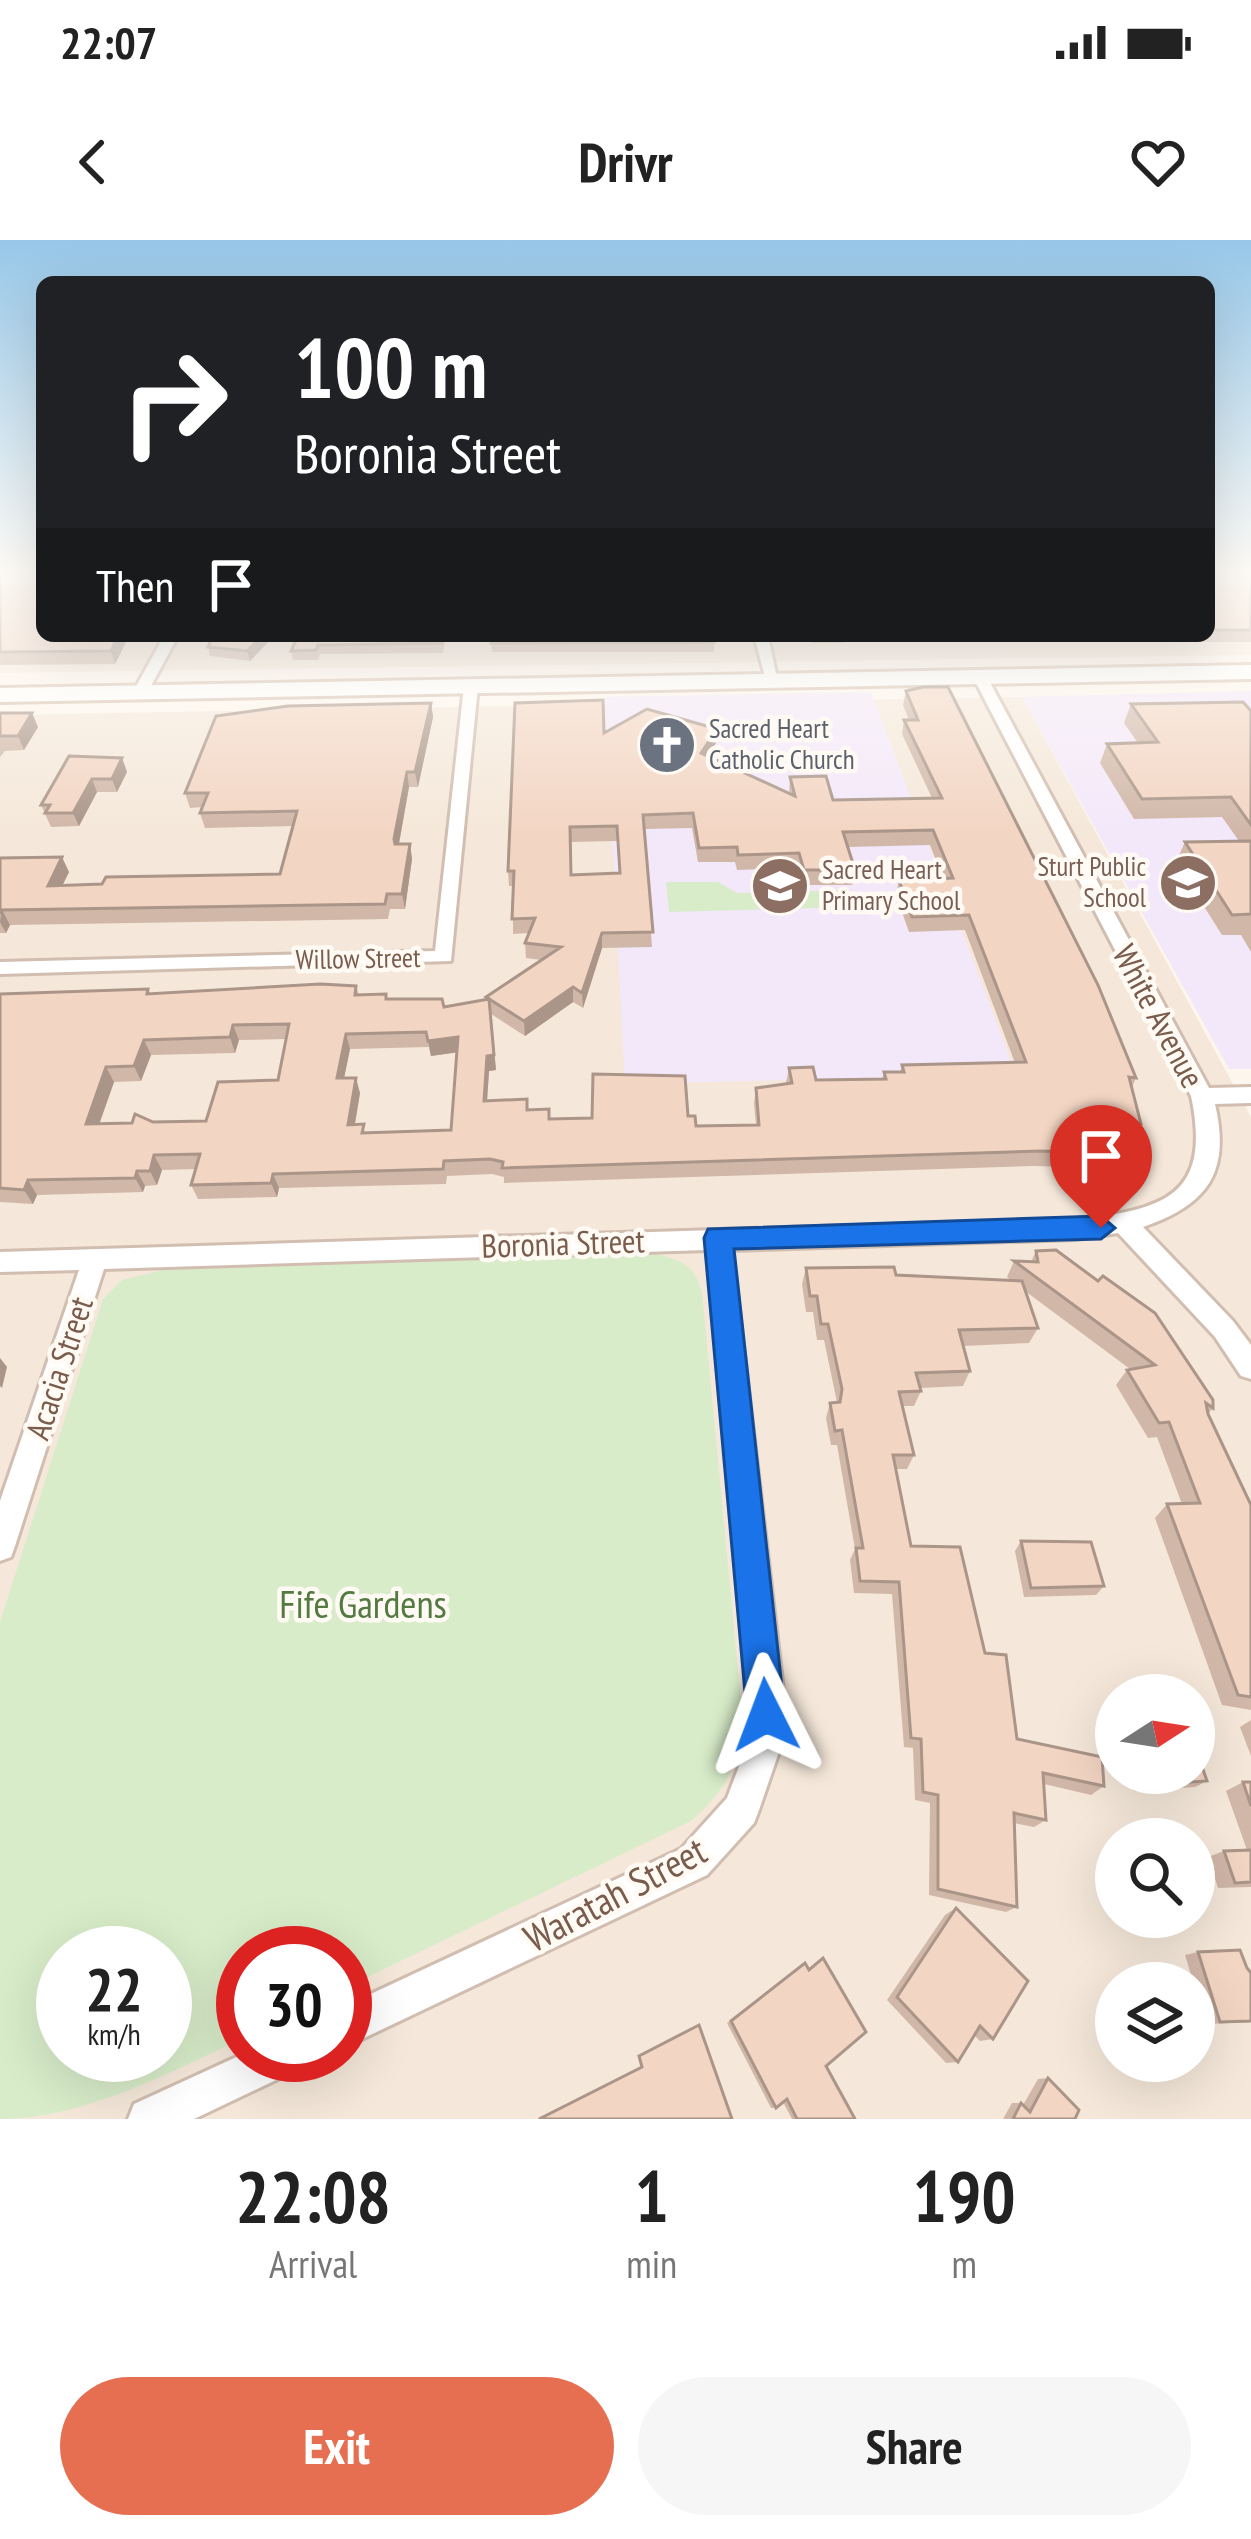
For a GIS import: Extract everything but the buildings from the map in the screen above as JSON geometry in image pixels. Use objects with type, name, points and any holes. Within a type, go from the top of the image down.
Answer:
[{"type":"main road","points":[[0,695],[1251,672]]},
{"type":"street","points":[[141,692],[159,657]]},
{"type":"street","points":[[767,657],[773,680]]},
{"type":"street","name":"White Avenue","points":[[980,677],[1202,1096],[1211,1144],[1189,1194],[1167,1214],[1126,1226]]},
{"type":"street","name":"Willow Street","points":[[0,968],[444,957],[471,686]]},
{"type":"street","points":[[1202,1096],[1251,1095]]},
{"type":"street","points":[[1126,1226],[1224,1329],[1251,1367]]},
{"type":"street","name":"Boronia Street","points":[[0,1262],[1126,1226]]},
{"type":"street","name":"Waratah Street","points":[[372,2014],[694,1862],[741,1810],[766,1740],[766,1690],[718,1238]]},
{"type":"street","name":"Acacia Street","points":[[0,1546],[94,1258]]},
{"type":"street","points":[[149,2119],[228,2082]]},
{"type":"shaded area","points":[[0,657],[1134,657],[0,673]]},
{"type":"shaded area","name":"Sturt Public School","points":[[1251,691],[1251,1069],[1229,1069],[1022,697]]},
{"type":"shaded area","name":"Sacred Heart Primary School","points":[[871,692],[1016,1074],[625,1084],[605,697]]},
{"type":"shaded area","points":[[1022,697],[1251,1117],[1251,2119],[0,2119],[0,715]]},
{"type":"green space","points":[[666,882],[718,882],[737,893],[849,890],[853,907],[669,912]]},
{"type":"green space","name":"Fife Gardens","points":[[657,1254],[686,1266],[702,1292],[742,1713],[739,1746],[723,1785],[691,1821],[372,1975],[372,1926],[216,1926],[216,2051],[192,2062],[192,1926],[36,1926],[36,2082],[147,2082],[63,2111],[0,2119],[0,1622],[103,1299],[122,1280],[163,1270]]},
{"type":"place","name":"Sacred Heart Catholic Church","points":[[667,745]]},
{"type":"place","name":"Sturt Public School","points":[[1188,883]]},
{"type":"place","name":"Sacred Heart Primary School","points":[[780,886]]},
{"type":"route","points":[[766,1715],[718,1238],[1101,1228]]}]
